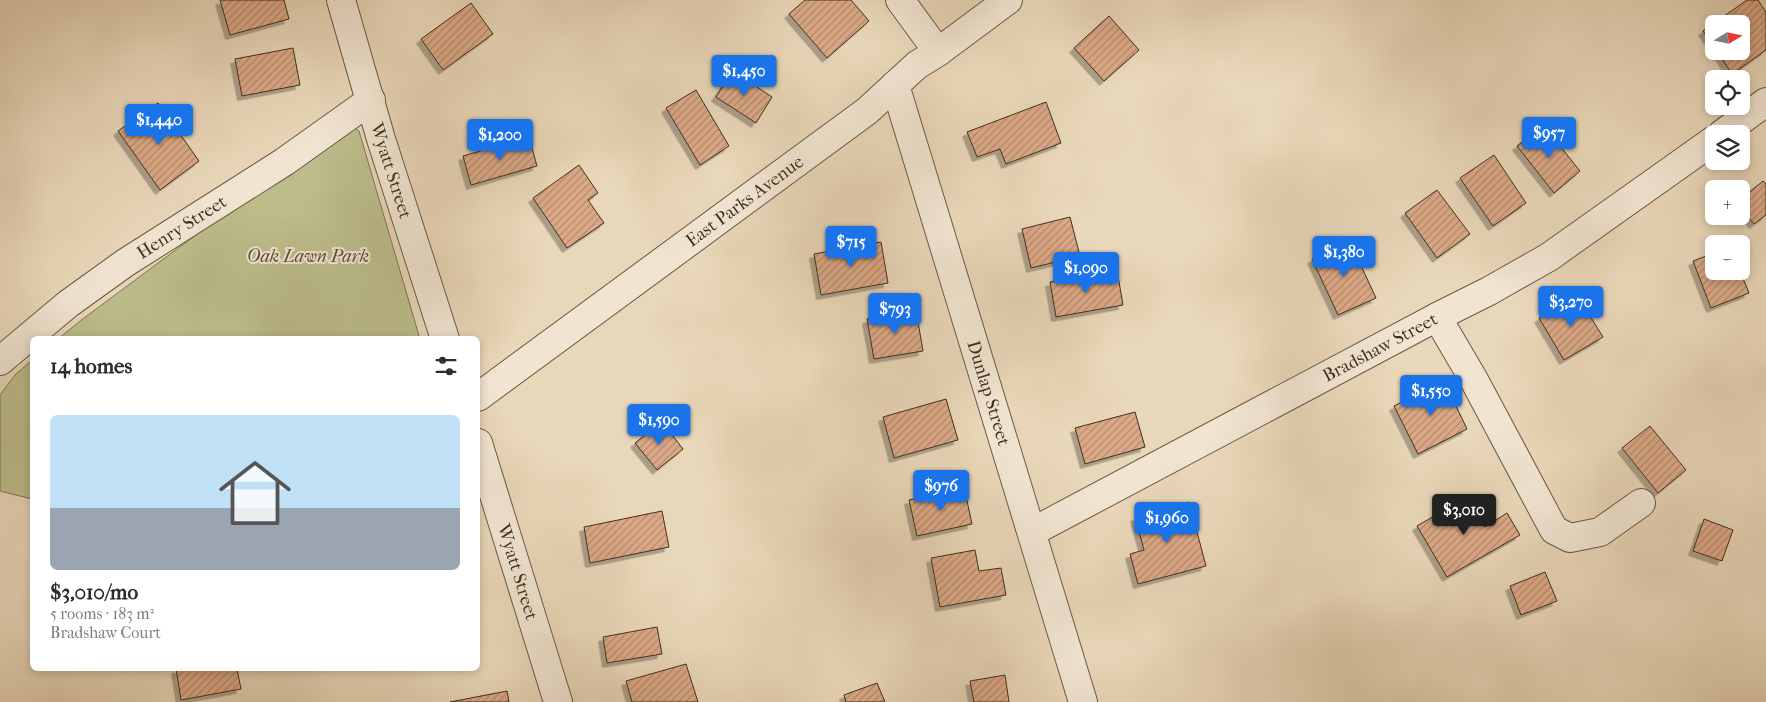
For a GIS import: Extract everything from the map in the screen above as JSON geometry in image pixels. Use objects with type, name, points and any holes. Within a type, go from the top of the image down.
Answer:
[{"type":"street","name":"Wyatt Street","points":[[341,0],[444,336]]},
{"type":"street","points":[[900,0],[938,52]]},
{"type":"street","name":"East Parks Avenue","points":[[480,396],[867,111],[917,66],[1008,0]]},
{"type":"street","name":"Dunlap Street","points":[[895,84],[1083,702]]},
{"type":"street","name":"Henry Street","points":[[0,361],[68,304],[125,263],[284,162],[371,100]]},
{"type":"street","points":[[1734,125],[1766,102]]},
{"type":"street","name":"Bradshaw Street","points":[[1032,532],[1489,291],[1549,257],[1705,146]]},
{"type":"street","points":[[1437,317],[1474,380],[1554,530],[1570,538],[1600,532],[1641,503]]},
{"type":"street","name":"Wyatt Street","points":[[480,449],[558,702]]},
{"type":"green space","name":"Oak Lawn Park","points":[[353,126],[359,131],[419,336],[62,336],[80,321],[340,128]]},
{"type":"green space","points":[[30,362],[30,498],[0,491],[0,395],[15,375]]},
{"type":"building","points":[[220,0],[284,0],[289,19],[230,35]]},
{"type":"building","points":[[805,0],[851,0],[869,21],[827,58],[789,14]]},
{"type":"building","points":[[1747,0],[1758,0],[1766,12],[1766,50],[1738,70],[1729,70],[1723,60],[1750,60],[1750,15],[1726,15]]},
{"type":"building","points":[[471,3],[493,34],[443,70],[421,39]]},
{"type":"building","points":[[1109,16],[1139,50],[1104,81],[1074,48]]},
{"type":"building","points":[[293,48],[300,85],[242,96],[235,59]]},
{"type":"building","points":[[733,71],[772,97],[756,123],[716,97]]},
{"type":"building","points":[[696,90],[729,146],[700,165],[666,108]]},
{"type":"building","points":[[1046,102],[1061,143],[1006,164],[1000,149],[977,157],[967,132]]},
{"type":"building","points":[[158,103],[199,161],[160,190],[118,131]]},
{"type":"building","points":[[1543,125],[1580,171],[1554,193],[1517,146]]},
{"type":"building","points":[[529,137],[537,166],[471,185],[463,156]]},
{"type":"building","points":[[1494,155],[1526,203],[1493,226],[1460,178]]},
{"type":"building","points":[[579,165],[598,193],[588,200],[604,223],[567,248],[533,198]]},
{"type":"building","points":[[1763,181],[1766,184],[1766,215],[1754,224],[1750,219],[1750,192]]},
{"type":"building","points":[[1437,190],[1470,234],[1437,258],[1405,213]]},
{"type":"building","points":[[1070,217],[1080,256],[1031,268],[1022,229]]},
{"type":"building","points":[[881,242],[888,283],[821,295],[814,254]]},
{"type":"building","points":[[1350,242],[1376,298],[1338,315],[1312,259]]},
{"type":"building","points":[[1705,256],[1705,280],[1744,280],[1749,293],[1711,308],[1693,261]]},
{"type":"building","points":[[1117,270],[1123,305],[1056,317],[1050,282]]},
{"type":"building","points":[[1577,295],[1603,337],[1564,360],[1539,318]]},
{"type":"building","points":[[916,310],[923,351],[874,359],[867,319]]},
{"type":"building","points":[[1444,381],[1467,429],[1418,454],[1394,406]]},
{"type":"building","points":[[946,399],[958,440],[894,458],[883,417]]},
{"type":"building","points":[[1135,412],[1145,447],[1085,464],[1075,428]]},
{"type":"building","points":[[662,422],[683,449],[657,470],[635,443]]},
{"type":"building","points":[[1650,426],[1686,470],[1658,493],[1622,448]]},
{"type":"building","points":[[964,487],[972,524],[917,536],[909,500]]},
{"type":"building","points":[[1467,497],[1485,527],[1507,513],[1520,535],[1447,577],[1417,526]]},
{"type":"building","points":[[1189,502],[1206,566],[1138,584],[1130,554],[1144,550],[1135,517]]},
{"type":"building","points":[[662,511],[669,547],[590,563],[584,527]]},
{"type":"building","points":[[1704,519],[1733,530],[1722,561],[1693,551]]},
{"type":"building","points":[[975,550],[979,571],[1001,568],[1006,595],[940,607],[931,558]]},
{"type":"building","points":[[1545,572],[1557,601],[1521,615],[1510,586]]},
{"type":"building","points":[[657,627],[662,654],[607,663],[603,637]]},
{"type":"building","points":[[686,664],[698,702],[632,702],[626,681]]},
{"type":"building","points":[[176,671],[237,671],[241,689],[181,700]]},
{"type":"building","points":[[1005,675],[1009,702],[974,702],[970,681]]},
{"type":"building","points":[[877,683],[885,702],[846,702],[844,695]]},
{"type":"building","points":[[507,691],[509,702],[450,702]]}]
